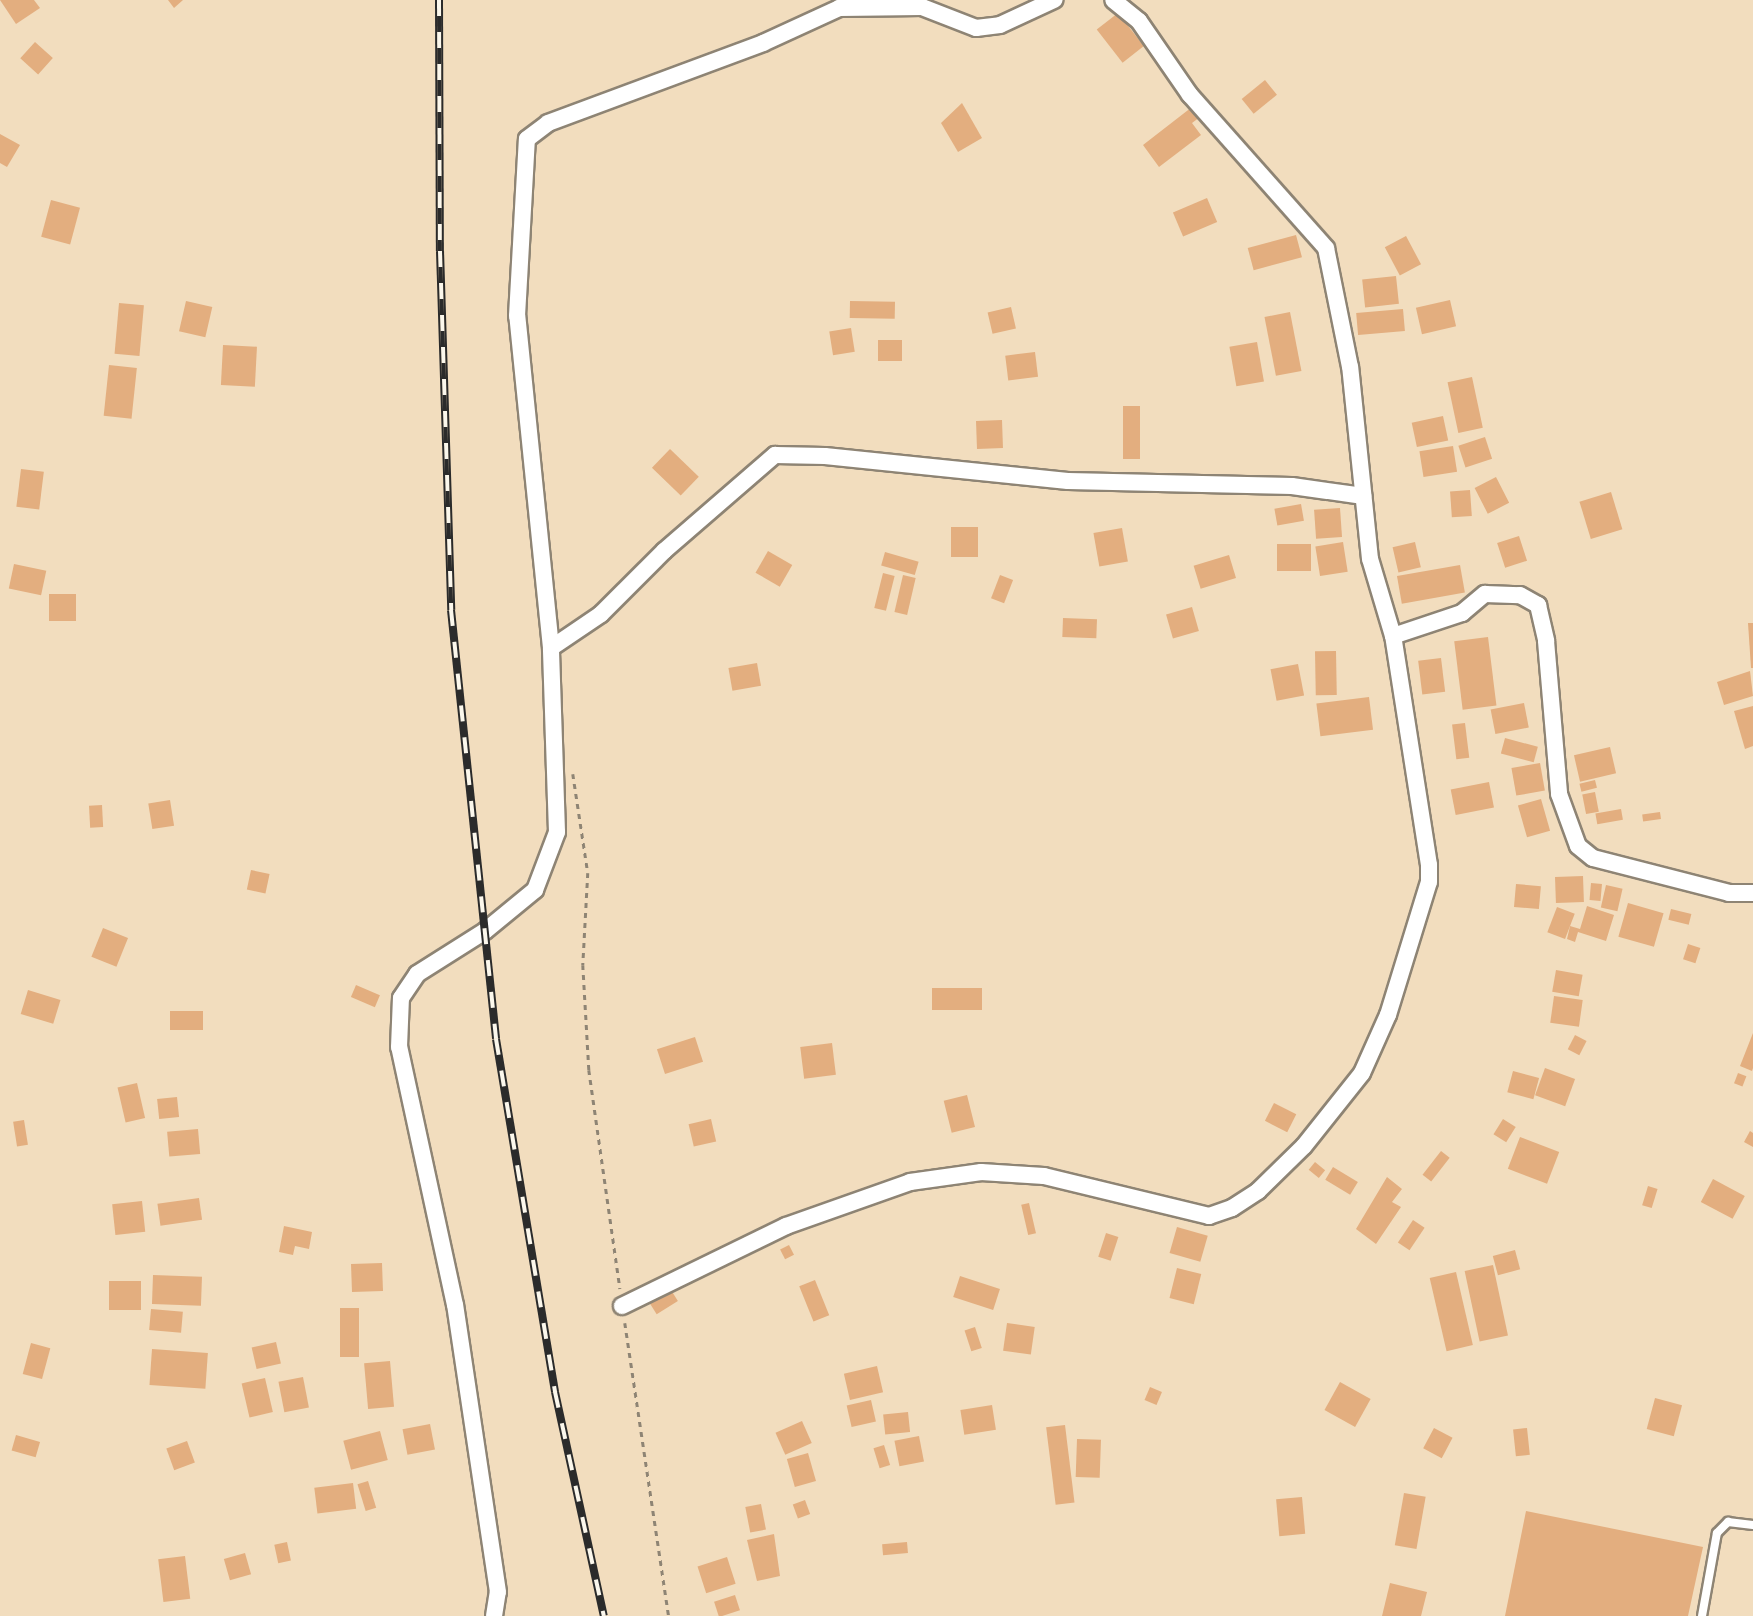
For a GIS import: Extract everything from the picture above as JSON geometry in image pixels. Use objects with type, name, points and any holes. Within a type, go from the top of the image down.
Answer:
[{"type":"street","points":[[494,1616],[498,1592],[455,1305],[399,1046],[401,998],[417,974],[433,961],[485,930],[535,890],[557,832],[551,648],[517,316],[526,146],[533,132],[764,43],[839,8],[922,7],[976,28],[1000,25],[1054,0]]},
{"type":"street","points":[[622,1306],[786,1226],[911,1182],[981,1172],[1044,1176],[1209,1216],[1258,1191],[1304,1146],[1362,1073],[1388,1015],[1429,882],[1393,636],[1370,559],[1350,367],[1326,248],[1190,94],[1139,21],[1113,0]]},
{"type":"street","points":[[551,648],[601,614],[675,542],[775,455],[825,456],[1068,481],[1292,486],[1363,496]]},
{"type":"street","points":[[1393,636],[1462,613],[1485,594],[1520,595],[1538,605],[1546,641],[1559,794],[1578,846],[1593,858],[1729,893],[1753,893]]},
{"type":"lane","points":[[1702,1616],[1717,1533],[1728,1522],[1753,1525]]},
{"type":"path","points":[[572,769],[588,873],[583,965],[589,1070],[669,1616]]},
{"type":"building","points":[[0,0],[34,0],[40,8],[16,24]]},
{"type":"building","points":[[168,0],[183,0],[174,8]]},
{"type":"building","points":[[1118,13],[1144,46],[1123,63],[1097,30]]},
{"type":"building","points":[[35,42],[53,58],[38,74],[20,58]]},
{"type":"building","points":[[1265,80],[1277,95],[1254,114],[1242,99]]},
{"type":"building","points":[[962,103],[982,138],[958,152],[941,123]]},
{"type":"building","points":[[1192,107],[1200,117],[1192,123],[1201,135],[1159,167],[1143,145]]},
{"type":"building","points":[[0,134],[20,145],[7,167],[0,163]]},
{"type":"building","points":[[1207,198],[1217,222],[1183,236],[1173,212]]},
{"type":"building","points":[[51,200],[80,208],[70,244],[41,237]]},
{"type":"building","points":[[1296,235],[1302,257],[1254,270],[1248,248]]},
{"type":"building","points":[[1406,236],[1421,264],[1400,276],[1385,247]]},
{"type":"building","points":[[1396,276],[1399,304],[1365,307],[1362,280]]},
{"type":"building","points":[[1450,300],[1456,326],[1422,334],[1416,308]]},
{"type":"building","points":[[186,301],[212,307],[205,337],[179,331]]},
{"type":"building","points":[[850,301],[895,302],[895,319],[850,318]]},
{"type":"building","points":[[119,303],[144,305],[139,356],[115,354]]},
{"type":"building","points":[[1011,307],[1016,328],[993,334],[988,312]]},
{"type":"building","points":[[1403,309],[1405,331],[1358,335],[1356,313]]},
{"type":"building","points":[[1290,312],[1301,371],[1276,376],[1264,317]]},
{"type":"building","points":[[851,328],[855,352],[833,355],[829,331]]},
{"type":"building","points":[[878,340],[902,340],[902,361],[878,361]]},
{"type":"building","points":[[1257,342],[1264,381],[1236,386],[1229,347]]},
{"type":"building","points":[[223,345],[257,347],[255,387],[221,385]]},
{"type":"building","points":[[1035,352],[1038,377],[1008,380],[1005,356]]},
{"type":"building","points":[[109,365],[137,368],[132,419],[104,416]]},
{"type":"building","points":[[1472,377],[1483,428],[1458,433],[1448,382]]},
{"type":"building","points":[[1123,406],[1140,406],[1140,459],[1123,459]]},
{"type":"building","points":[[1443,416],[1448,440],[1417,447],[1412,423]]},
{"type":"building","points":[[1002,420],[1003,448],[977,449],[976,421]]},
{"type":"building","points":[[1485,437],[1492,459],[1465,468],[1458,446]]},
{"type":"building","points":[[1453,446],[1457,472],[1423,477],[1419,451]]},
{"type":"building","points":[[670,449],[699,477],[681,495],[652,468]]},
{"type":"building","points":[[21,469],[44,472],[39,510],[16,507]]},
{"type":"building","points":[[1496,477],[1509,503],[1488,514],[1475,488]]},
{"type":"building","points":[[1470,490],[1472,516],[1452,517],[1450,491]]},
{"type":"building","points":[[1611,492],[1622,529],[1591,539],[1579,502]]},
{"type":"building","points":[[1301,504],[1304,521],[1277,525],[1274,509]]},
{"type":"building","points":[[1340,508],[1342,537],[1316,539],[1314,510]]},
{"type":"building","points":[[951,527],[978,527],[978,557],[951,557]]},
{"type":"building","points":[[1122,528],[1128,561],[1099,567],[1093,533]]},
{"type":"building","points":[[1519,536],[1527,561],[1505,568],[1497,543]]},
{"type":"building","points":[[1343,542],[1348,572],[1320,576],[1315,546]]},
{"type":"building","points":[[1415,542],[1421,567],[1398,573],[1393,547]]},
{"type":"building","points":[[1277,544],[1311,544],[1311,571],[1277,571]]},
{"type":"building","points":[[768,551],[792,565],[780,587],[756,573]]},
{"type":"building","points":[[885,552],[919,562],[915,575],[881,565]]},
{"type":"building","points":[[1229,555],[1236,578],[1201,589],[1194,566]]},
{"type":"building","points":[[14,564],[46,571],[41,595],[9,588]]},
{"type":"building","points":[[1460,565],[1465,593],[1402,604],[1397,576]]},
{"type":"building","points":[[883,573],[895,576],[886,611],[874,608]]},
{"type":"building","points":[[903,575],[916,578],[907,615],[894,612]]},
{"type":"building","points":[[1000,575],[1013,580],[1004,603],[991,598]]},
{"type":"building","points":[[49,594],[76,594],[76,621],[49,621]]},
{"type":"building","points":[[1192,607],[1199,631],[1173,638],[1166,614]]},
{"type":"building","points":[[1063,618],[1097,619],[1096,638],[1062,637]]},
{"type":"building","points":[[1748,623],[1753,623],[1753,668],[1751,668]]},
{"type":"building","points":[[1488,637],[1496,705],[1463,710],[1454,641]]},
{"type":"building","points":[[1315,651],[1336,651],[1337,695],[1316,695]]},
{"type":"building","points":[[1441,658],[1445,692],[1422,695],[1418,661]]},
{"type":"building","points":[[757,663],[761,686],[732,691],[728,668]]},
{"type":"building","points":[[1298,664],[1304,695],[1277,701],[1271,669]]},
{"type":"building","points":[[1750,671],[1753,696],[1724,705],[1717,682]]},
{"type":"building","points":[[1369,697],[1373,730],[1320,736],[1316,703]]},
{"type":"building","points":[[1524,703],[1529,728],[1495,734],[1491,709]]},
{"type":"building","points":[[1753,706],[1753,746],[1745,749],[1734,711]]},
{"type":"building","points":[[1465,723],[1469,758],[1456,759],[1452,725]]},
{"type":"building","points":[[1505,738],[1538,747],[1534,762],[1501,753]]},
{"type":"building","points":[[1610,747],[1616,773],[1580,782],[1574,755]]},
{"type":"building","points":[[1540,763],[1545,791],[1516,796],[1511,768]]},
{"type":"building","points":[[1595,780],[1597,788],[1581,792],[1579,784]]},
{"type":"building","points":[[1489,782],[1494,808],[1456,815],[1451,789]]},
{"type":"building","points":[[1595,792],[1599,812],[1586,814],[1582,794]]},
{"type":"building","points":[[1541,799],[1550,831],[1527,837],[1518,806]]},
{"type":"building","points":[[170,800],[174,826],[152,829],[148,803]]},
{"type":"building","points":[[102,805],[103,827],[90,828],[89,806]]},
{"type":"building","points":[[1621,809],[1623,820],[1597,824],[1595,814]]},
{"type":"building","points":[[1660,812],[1661,819],[1643,821],[1642,815]]},
{"type":"building","points":[[251,870],[270,874],[265,894],[247,890]]},
{"type":"building","points":[[1583,876],[1584,902],[1556,903],[1555,877]]},
{"type":"building","points":[[1591,883],[1602,884],[1600,901],[1590,900]]},
{"type":"building","points":[[1516,884],[1541,886],[1539,909],[1514,907]]},
{"type":"building","points":[[1606,885],[1623,889],[1617,911],[1601,907]]},
{"type":"building","points":[[1628,903],[1664,913],[1654,947],[1618,937]]},
{"type":"building","points":[[1587,906],[1614,915],[1606,941],[1578,932],[1575,942],[1567,939],[1570,926],[1580,929]]},
{"type":"building","points":[[1557,907],[1575,914],[1565,939],[1547,932]]},
{"type":"building","points":[[1671,909],[1691,914],[1689,925],[1668,920]]},
{"type":"building","points":[[103,928],[128,938],[116,967],[91,957]]},
{"type":"building","points":[[1688,944],[1700,948],[1695,963],[1683,959]]},
{"type":"building","points":[[1556,970],[1583,975],[1579,996],[1552,992]]},
{"type":"building","points":[[356,985],[380,995],[375,1007],[351,997]]},
{"type":"building","points":[[932,988],[982,988],[982,1010],[932,1010]]},
{"type":"building","points":[[28,990],[61,1000],[53,1024],[21,1014]]},
{"type":"building","points":[[1554,996],[1583,1000],[1579,1027],[1550,1023]]},
{"type":"building","points":[[170,1011],[203,1011],[203,1030],[170,1030]]},
{"type":"building","points":[[1753,1033],[1753,1068],[1752,1071],[1740,1066]]},
{"type":"building","points":[[1575,1035],[1587,1041],[1579,1055],[1568,1049]]},
{"type":"building","points":[[695,1037],[703,1062],[665,1074],[657,1049]]},
{"type":"building","points":[[832,1043],[836,1075],[804,1079],[800,1047]]},
{"type":"building","points":[[1545,1068],[1575,1079],[1565,1106],[1535,1095]]},
{"type":"building","points":[[1513,1071],[1539,1078],[1533,1099],[1507,1092]]},
{"type":"building","points":[[1738,1073],[1746,1076],[1742,1086],[1734,1083]]},
{"type":"building","points":[[137,1083],[145,1118],[126,1123],[118,1087]]},
{"type":"building","points":[[967,1095],[975,1127],[952,1133],[944,1101]]},
{"type":"building","points":[[177,1097],[179,1117],[159,1119],[157,1099]]},
{"type":"building","points":[[1274,1103],[1296,1114],[1287,1132],[1265,1121]]},
{"type":"building","points":[[711,1119],[716,1141],[694,1147],[689,1124]]},
{"type":"building","points":[[1503,1119],[1516,1127],[1506,1142],[1493,1134]]},
{"type":"building","points":[[24,1120],[28,1145],[17,1146],[13,1122]]},
{"type":"building","points":[[198,1129],[200,1154],[169,1157],[167,1132]]},
{"type":"building","points":[[1750,1131],[1753,1133],[1753,1147],[1744,1142]]},
{"type":"building","points":[[1520,1137],[1559,1152],[1547,1184],[1508,1169]]},
{"type":"building","points":[[1441,1151],[1450,1158],[1431,1181],[1423,1175]]},
{"type":"building","points":[[1315,1162],[1325,1170],[1319,1178],[1309,1170]]},
{"type":"building","points":[[1333,1167],[1358,1182],[1350,1195],[1325,1180]]},
{"type":"building","points":[[1387,1177],[1402,1189],[1392,1202],[1401,1207],[1376,1244],[1356,1229]]},
{"type":"building","points":[[1713,1179],[1745,1196],[1733,1219],[1701,1202]]},
{"type":"building","points":[[1648,1186],[1658,1189],[1652,1208],[1642,1205]]},
{"type":"building","points":[[199,1198],[202,1220],[160,1226],[157,1204]]},
{"type":"building","points":[[142,1201],[145,1232],[115,1235],[112,1204]]},
{"type":"building","points":[[1029,1203],[1036,1233],[1028,1235],[1021,1205]]},
{"type":"building","points":[[1413,1220],[1425,1228],[1410,1250],[1398,1242]]},
{"type":"building","points":[[284,1226],[312,1232],[309,1249],[295,1246],[293,1255],[279,1252]]},
{"type":"building","points":[[1177,1227],[1208,1236],[1200,1262],[1170,1253]]},
{"type":"building","points":[[1106,1233],[1118,1237],[1111,1261],[1098,1257]]},
{"type":"building","points":[[789,1245],[794,1255],[785,1259],[780,1250]]},
{"type":"building","points":[[1515,1250],[1520,1269],[1498,1275],[1493,1256]]},
{"type":"building","points":[[382,1263],[383,1291],[352,1292],[351,1264]]},
{"type":"building","points":[[1493,1265],[1508,1335],[1480,1341],[1465,1271]]},
{"type":"building","points":[[1177,1268],[1201,1274],[1194,1304],[1170,1298]]},
{"type":"building","points":[[1456,1272],[1473,1345],[1447,1351],[1430,1278]]},
{"type":"building","points":[[153,1275],[202,1277],[201,1306],[152,1304]]},
{"type":"building","points":[[960,1276],[1000,1289],[993,1310],[953,1297]]},
{"type":"building","points":[[815,1280],[829,1315],[813,1322],[799,1286]]},
{"type":"building","points":[[109,1281],[141,1281],[141,1310],[109,1310]]},
{"type":"building","points":[[671,1290],[678,1301],[657,1314],[650,1303]]},
{"type":"building","points":[[340,1308],[359,1308],[359,1357],[340,1357]]},
{"type":"building","points":[[151,1309],[183,1312],[181,1333],[149,1330]]},
{"type":"building","points":[[1007,1323],[1035,1327],[1031,1355],[1003,1351]]},
{"type":"building","points":[[975,1327],[982,1348],[971,1351],[965,1330]]},
{"type":"building","points":[[276,1342],[281,1363],[257,1369],[252,1348]]},
{"type":"building","points":[[31,1343],[50,1348],[42,1379],[23,1374]]},
{"type":"building","points":[[152,1349],[208,1353],[205,1389],[149,1385]]},
{"type":"building","points":[[390,1361],[394,1407],[368,1409],[364,1363]]},
{"type":"building","points":[[877,1366],[883,1392],[850,1400],[844,1374]]},
{"type":"building","points":[[303,1377],[309,1407],[284,1412],[278,1382]]},
{"type":"building","points":[[265,1378],[273,1412],[249,1418],[242,1383]]},
{"type":"building","points":[[1340,1382],[1371,1399],[1355,1427],[1324,1410]]},
{"type":"building","points":[[1150,1387],[1162,1392],[1156,1405],[1145,1400]]},
{"type":"building","points":[[1655,1398],[1682,1405],[1674,1436],[1647,1429]]},
{"type":"building","points":[[871,1400],[876,1421],[852,1427],[847,1406]]},
{"type":"building","points":[[992,1405],[996,1430],[964,1435],[960,1410]]},
{"type":"building","points":[[908,1412],[910,1432],[885,1435],[883,1415]]},
{"type":"building","points":[[802,1421],[812,1443],[785,1455],[776,1433]]},
{"type":"building","points":[[430,1424],[435,1450],[407,1455],[403,1429]]},
{"type":"building","points":[[1065,1425],[1075,1502],[1056,1505],[1046,1427]]},
{"type":"building","points":[[1434,1428],[1453,1438],[1442,1458],[1423,1448]]},
{"type":"building","points":[[1527,1428],[1530,1455],[1516,1456],[1513,1429]]},
{"type":"building","points":[[380,1431],[388,1460],[351,1470],[343,1441]]},
{"type":"building","points":[[16,1435],[40,1442],[36,1457],[12,1450]]},
{"type":"building","points":[[919,1436],[924,1462],[899,1466],[894,1441]]},
{"type":"building","points":[[1077,1439],[1101,1440],[1100,1478],[1076,1477]]},
{"type":"building","points":[[187,1441],[195,1463],[174,1470],[166,1449]]},
{"type":"building","points":[[884,1445],[890,1465],[880,1468],[873,1448]]},
{"type":"building","points":[[808,1453],[816,1481],[795,1487],[787,1459]]},
{"type":"building","points":[[368,1481],[376,1508],[366,1511],[357,1484]]},
{"type":"building","points":[[353,1483],[356,1509],[317,1514],[314,1488]]},
{"type":"building","points":[[1404,1493],[1426,1497],[1416,1549],[1395,1545]]},
{"type":"building","points":[[1302,1497],[1305,1534],[1279,1536],[1276,1499]]},
{"type":"building","points":[[805,1500],[810,1514],[798,1519],[793,1504]]},
{"type":"building","points":[[761,1504],[766,1530],[750,1533],[745,1507]]},
{"type":"building","points":[[1526,1511],[1703,1547],[1688,1616],[1505,1616]]},
{"type":"building","points":[[774,1534],[780,1576],[757,1581],[747,1540]]},
{"type":"building","points":[[287,1542],[291,1561],[278,1563],[274,1545]]},
{"type":"building","points":[[907,1542],[908,1553],[883,1555],[882,1544]]},
{"type":"building","points":[[245,1553],[251,1574],[230,1580],[224,1559]]},
{"type":"building","points":[[185,1556],[190,1599],[163,1602],[158,1559]]},
{"type":"building","points":[[727,1557],[736,1584],[706,1593],[698,1567]]},
{"type":"building","points":[[1390,1583],[1427,1592],[1421,1616],[1382,1616]]},
{"type":"building","points":[[735,1595],[740,1610],[719,1616],[714,1602]]},
{"type":"railway","points":[[439,0],[440,251],[451,610],[496,1039],[555,1392],[604,1616]]}]
